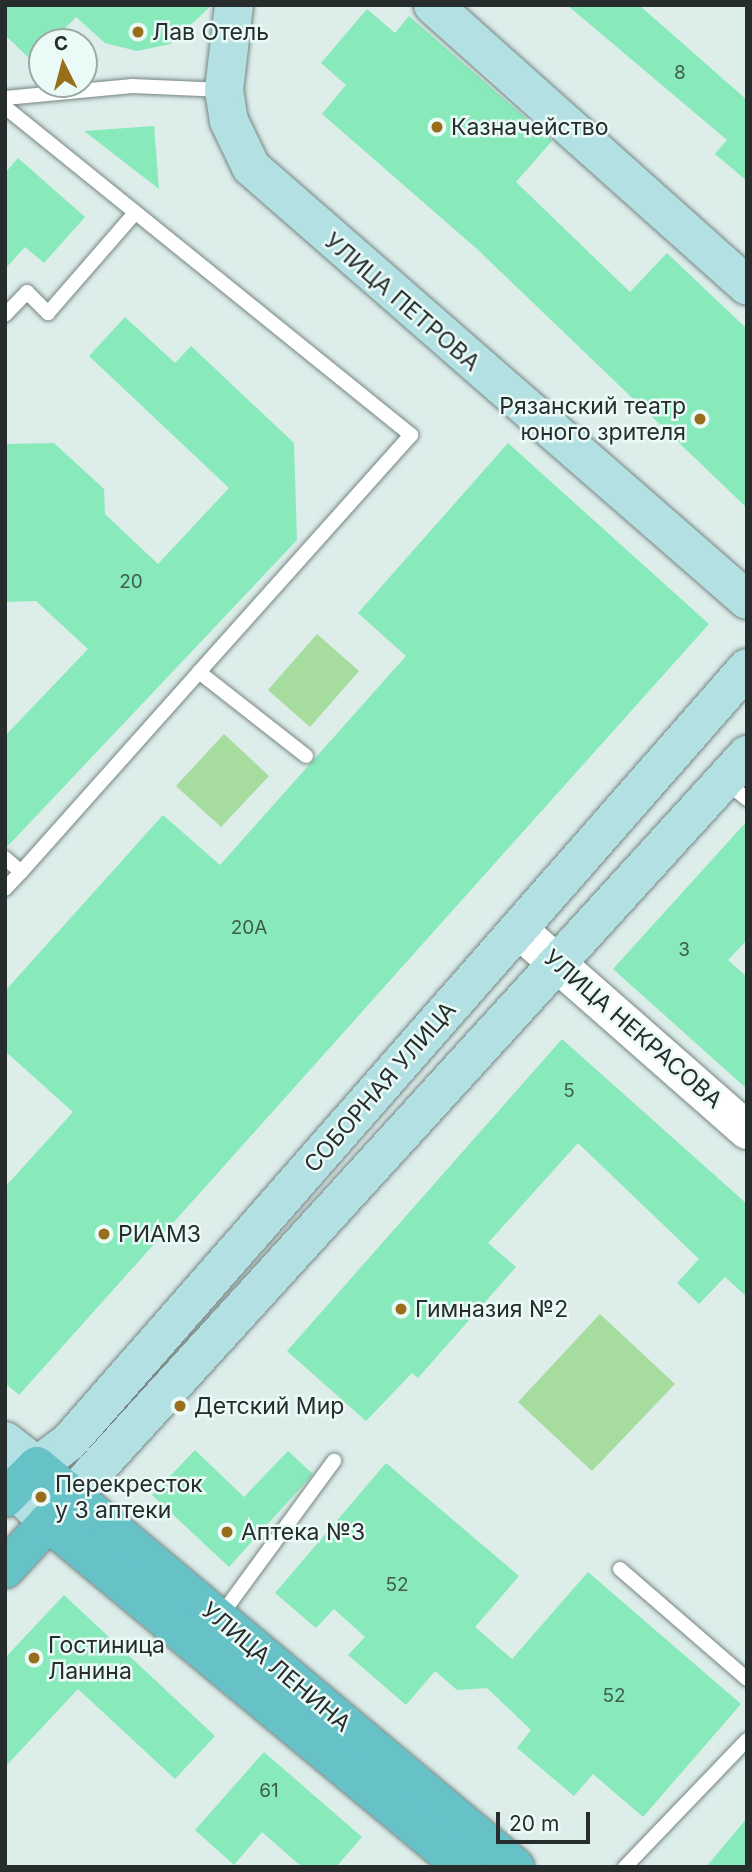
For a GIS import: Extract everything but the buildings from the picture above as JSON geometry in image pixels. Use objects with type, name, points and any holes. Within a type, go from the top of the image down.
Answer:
[{"type":"main road","name":"УЛИЦА ПЕТРОВА","points":[[234,5],[224,90],[240,151],[272,190],[747,600]]},
{"type":"main road","points":[[433,5],[747,286]]},
{"type":"main road","name":"СОБОРНАЯ УЛИЦА","points":[[15,1483],[69,1442],[747,668]]},
{"type":"main road","name":"СОБОРНАЯ УЛИЦА","points":[[5,1569],[560,963],[739,778]]},
{"type":"main road","name":"УЛИЦА ЛЕНИНА","points":[[5,1441],[15,1483],[60,1510],[218,1619],[515,1867]]},
{"type":"main road","name":"УЛИЦА ЛЕНИНА","points":[[60,1510],[464,1867]]},
{"type":"street","name":"УЛИЦА НЕКРАСОВА","points":[[518,929],[560,963],[747,1130]]},
{"type":"lane","points":[[5,98],[132,86],[224,90]]},
{"type":"lane","points":[[5,107],[411,435],[5,889]]},
{"type":"lane","points":[[5,315],[27,292],[48,313],[135,213]]},
{"type":"lane","points":[[199,672],[306,756]]},
{"type":"lane","points":[[5,858],[21,872]]},
{"type":"lane","points":[[218,1619],[334,1461]]},
{"type":"lane","points":[[620,1569],[747,1679]]},
{"type":"lane","points":[[625,1867],[747,1740]]},
{"type":"green space","points":[[317,634],[359,671],[310,727],[268,690]]},
{"type":"green space","points":[[224,734],[269,776],[221,827],[176,786]]},
{"type":"green space","points":[[600,1314],[675,1384],[592,1471],[518,1402]]},
{"type":"place","name":"Лав Отель","points":[[138,32]]},
{"type":"place","name":"Казначейство","points":[[437,127]]},
{"type":"place","name":"Рязанский театр юного зрителя","points":[[700,419]]},
{"type":"place","name":"РИАМЗ","points":[[104,1234]]},
{"type":"place","name":"Гимназия №2","points":[[401,1309]]},
{"type":"place","name":"Детский Мир","points":[[180,1406]]},
{"type":"place","name":"Перекресток у 3 аптеки","points":[[41,1497]]},
{"type":"place","name":"Аптека №3","points":[[227,1532]]},
{"type":"place","name":"Гостиница Ланина","points":[[34,1658]]}]
